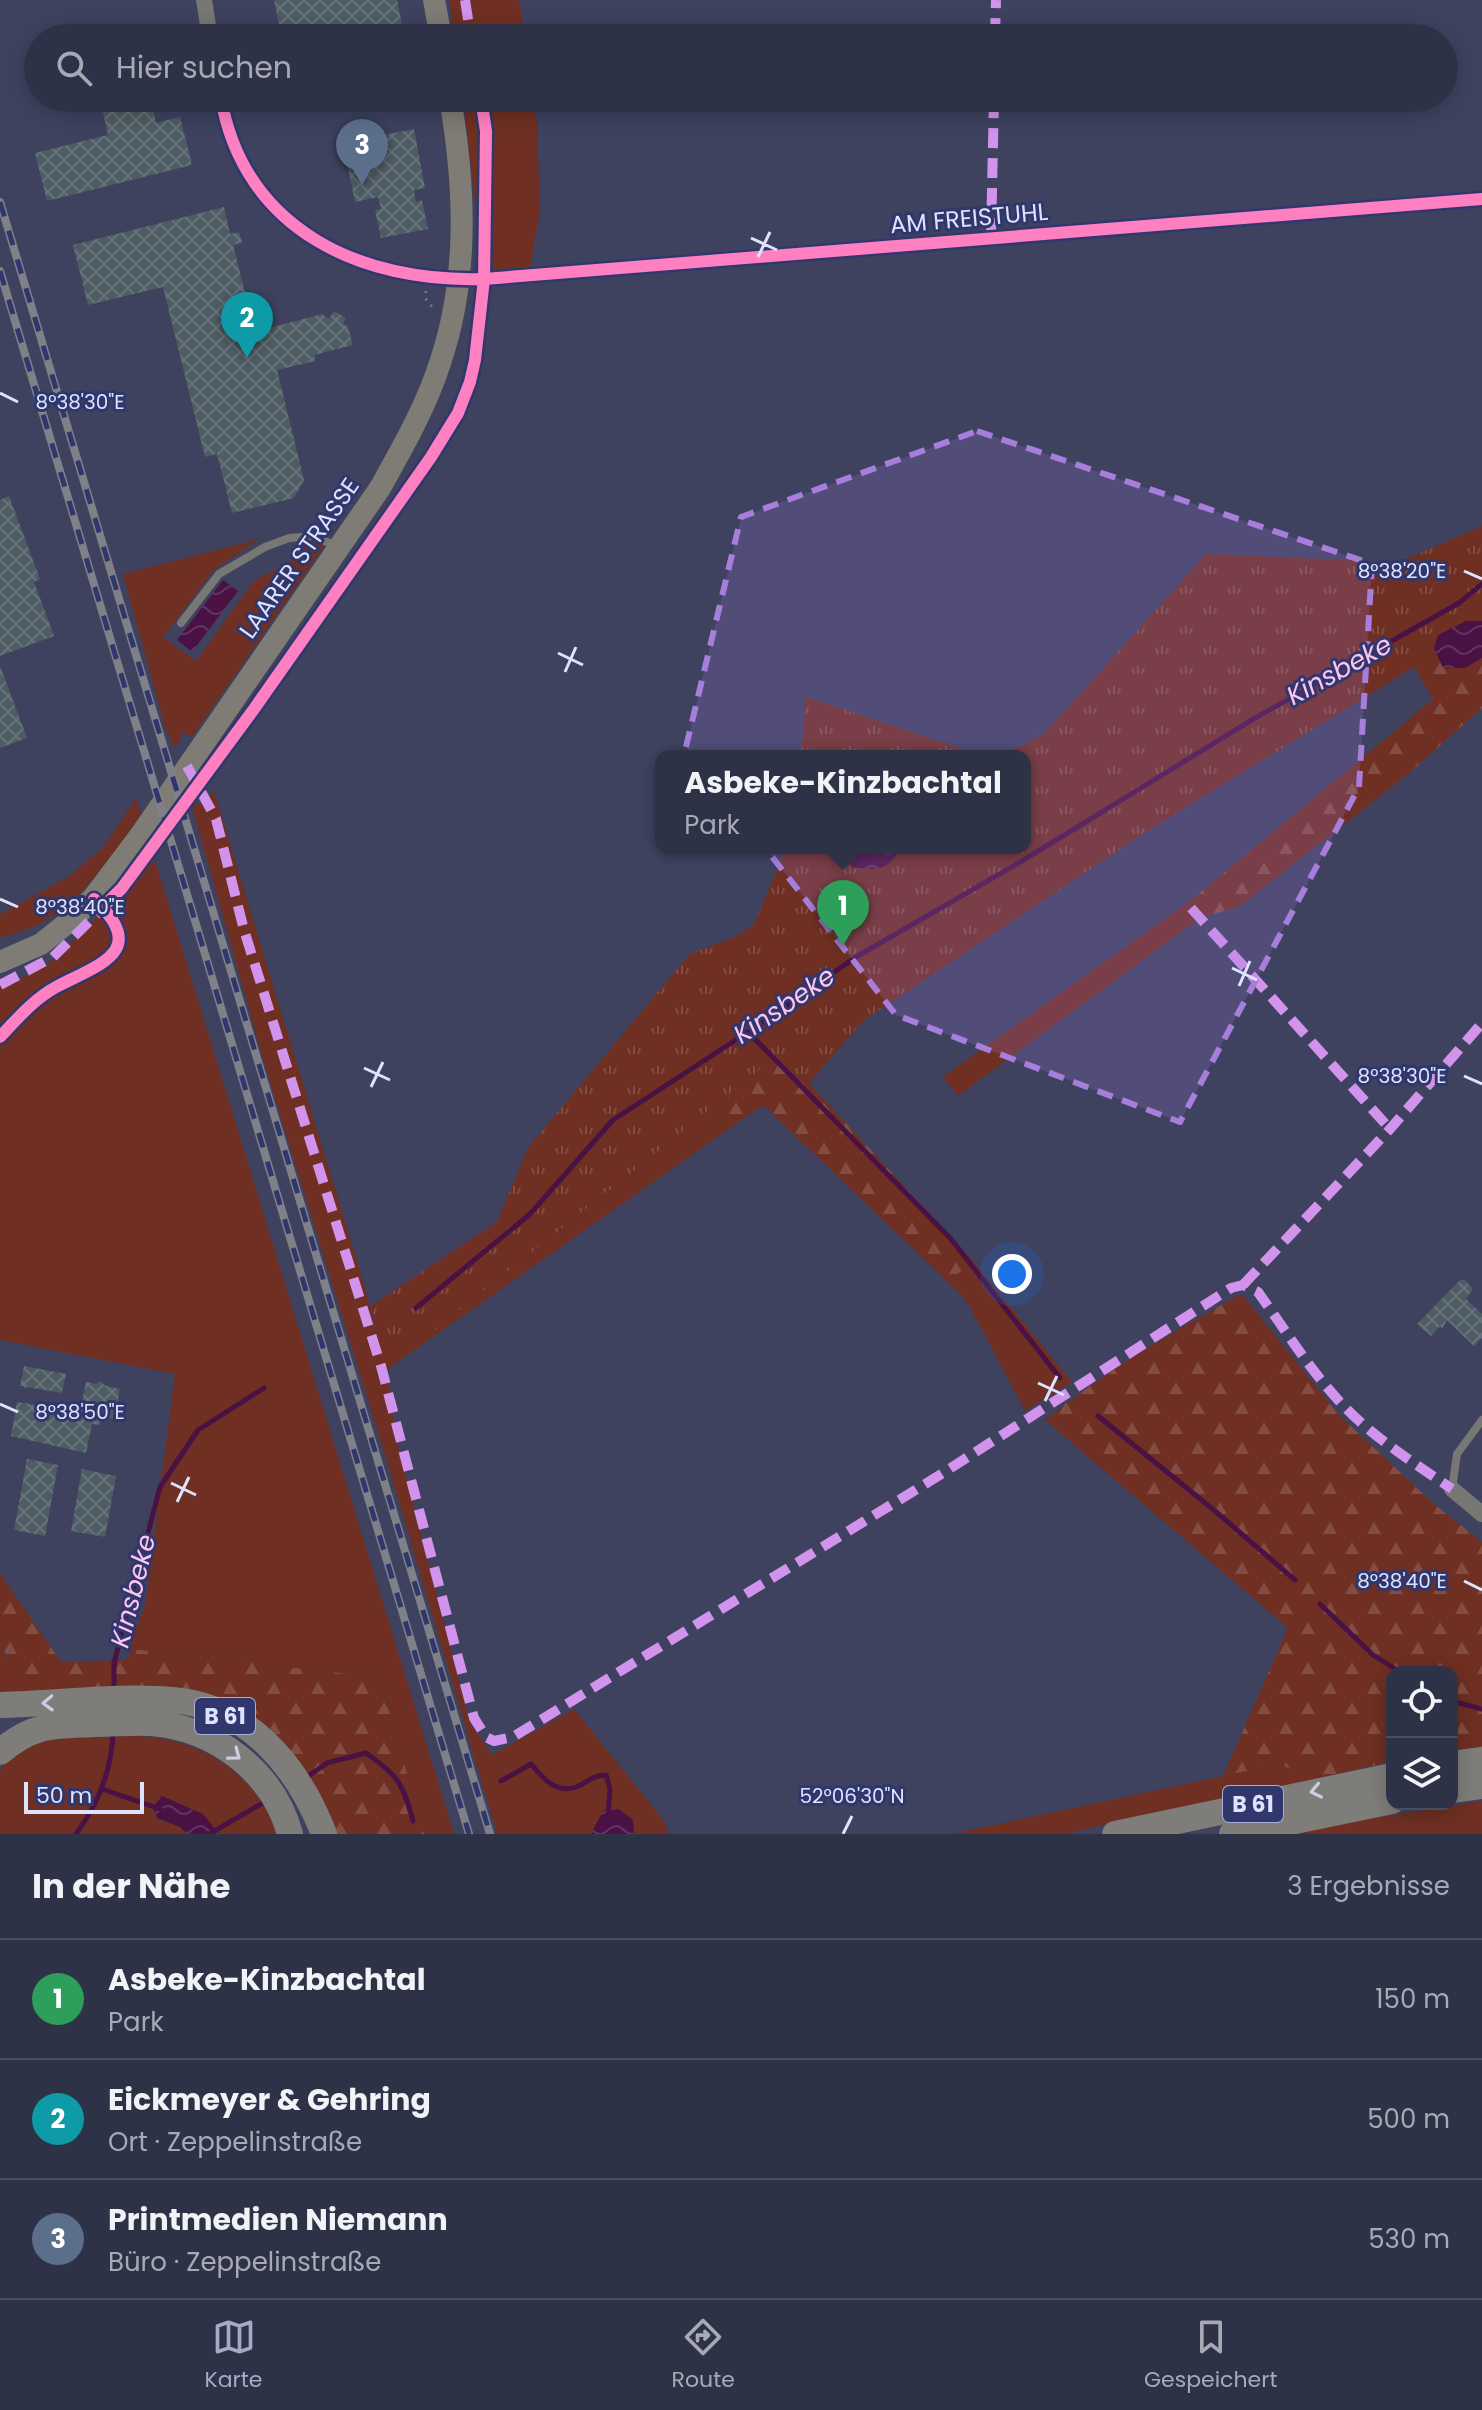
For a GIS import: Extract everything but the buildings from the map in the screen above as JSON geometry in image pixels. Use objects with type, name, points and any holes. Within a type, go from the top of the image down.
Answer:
[{"type":"highway","name":"B 61","points":[[135,1712],[186,1702],[243,1725],[268,1743],[300,1782],[324,1834]]},
{"type":"highway","points":[[0,1705],[97,1713],[135,1712],[222,1745],[250,1767],[274,1797],[290,1834]]},
{"type":"highway","points":[[0,1727],[38,1727],[97,1713]]},
{"type":"highway","points":[[0,1752],[38,1727]]},
{"type":"highway","points":[[1458,1763],[1482,1760]]},
{"type":"highway","name":"B 61","points":[[1115,1834],[1386,1777]]},
{"type":"highway","points":[[1458,1789],[1482,1786]]},
{"type":"highway","name":"B 61","points":[[1232,1834],[1386,1802]]},
{"type":"main road","points":[[434,0],[438,24]]},
{"type":"main road","name":"LAARER STRASSE","points":[[0,962],[41,944],[93,898],[142,833],[380,488],[419,416],[441,362],[459,280],[462,216],[452,112]]},
{"type":"street","points":[[204,0],[208,24]]},
{"type":"street","name":"AM FREISTUHL","points":[[224,112],[229,133],[248,172],[269,200],[297,228],[324,246],[356,261],[388,271],[459,280],[1482,199]]},
{"type":"street","points":[[1452,1489],[1482,1514]]},
{"type":"lane","points":[[181,623],[219,574],[265,547],[289,538],[314,536],[338,548]]},
{"type":"lane","points":[[0,1037],[38,1000],[100,966],[117,949],[120,939],[116,925],[93,898]]},
{"type":"lane","points":[[1452,1489],[1457,1454],[1482,1420]]},
{"type":"highlighted area","points":[[977,431],[1372,564],[1359,787],[1180,1122],[896,1015],[686,747],[741,517]]},
{"type":"green space","points":[[449,0],[519,0],[523,24],[452,24]]},
{"type":"green space","points":[[465,112],[536,112],[540,210],[530,268],[477,271],[478,229]]},
{"type":"green space","points":[[308,526],[329,539],[192,737],[184,732],[175,749],[166,730],[123,574],[259,539],[214,570],[163,637],[196,661],[254,581],[289,563]]},
{"type":"green space","points":[[1482,526],[1482,644],[1414,667],[1144,833],[863,1021],[809,1083],[774,1058],[386,1369],[371,1306],[497,1222],[528,1148],[690,954],[733,938],[754,925],[784,854],[1031,854],[1031,750],[1005,750],[1020,747],[1045,733],[1206,554],[1399,562]]},
{"type":"green space","points":[[1482,549],[1482,708],[1408,774],[1240,906],[1200,918],[1190,901],[1433,699],[1406,653],[775,1057],[809,1083],[973,1261],[948,1282],[763,1105],[730,1128],[699,1108],[371,1306],[497,1222],[528,1148],[690,954],[733,938],[754,925],[784,854],[1031,854],[1031,844]]},
{"type":"green space","points":[[806,697],[965,750],[802,750]]},
{"type":"green space","points":[[214,791],[381,1348],[700,1108],[730,1128],[386,1370],[398,1445],[470,1723],[492,1755],[574,1709],[664,1821],[669,1834],[497,1834],[386,1458],[265,1066],[191,803],[201,805]]},
{"type":"green space","points":[[136,798],[141,814],[81,892],[52,917],[27,930],[0,938],[0,914],[65,879],[102,849]]},
{"type":"green space","points":[[155,860],[454,1834],[424,1834],[380,1678],[131,1649],[131,1638],[145,1606],[175,1374],[0,1340],[0,986],[20,979],[53,960]]},
{"type":"green space","points":[[1190,901],[1200,918],[958,1096],[943,1077]]},
{"type":"green space","points":[[973,1261],[1072,1382],[1025,1411],[966,1300],[948,1282]]},
{"type":"green space","points":[[1242,1294],[1339,1415],[1434,1504],[1482,1542],[1482,1747],[1458,1750],[1458,1666],[1386,1666],[1386,1762],[1337,1774],[1303,1774],[1279,1764],[1223,1776],[1288,1628],[1045,1420],[1140,1352]]},
{"type":"green space","points":[[0,1573],[61,1662],[127,1660],[131,1649],[380,1678],[424,1834],[333,1834],[255,1721],[72,1691],[65,1683],[29,1684],[0,1646]]},
{"type":"green space","points":[[0,1646],[6,1657],[65,1683],[72,1691],[0,1691]]},
{"type":"green space","points":[[133,1736],[178,1742],[215,1758],[246,1782],[259,1798],[276,1834],[219,1834],[203,1814],[156,1818],[180,1827],[187,1834],[0,1834],[0,1772],[4,1762],[36,1738]]},
{"type":"green space","points":[[1279,1764],[1303,1774],[1336,1774],[1063,1834],[952,1834]]},
{"type":"green space","points":[[1482,1801],[1482,1834],[1282,1834],[1425,1810],[1458,1810],[1458,1805]]},
{"type":"water","points":[[223,580],[238,591],[192,652],[177,640]]},
{"type":"water","points":[[1466,621],[1482,621],[1482,658],[1465,668],[1443,668],[1434,648],[1438,635]]},
{"type":"water","points":[[850,854],[897,854],[880,868],[851,867]]},
{"type":"water","points":[[162,1796],[203,1814],[219,1834],[187,1834],[180,1827],[157,1818],[153,1807]]},
{"type":"water","points":[[619,1809],[633,1820],[634,1834],[591,1834],[603,1811]]},
{"type":"waterway","name":"Kinsbeke","points":[[416,1308],[530,1214],[613,1120],[856,957],[1022,861],[1255,718],[1459,603],[1482,584]]},
{"type":"waterway","points":[[748,1032],[951,1239],[1060,1378]]},
{"type":"waterway","name":"Kinsbeke","points":[[114,1689],[114,1663],[160,1487],[198,1430],[264,1388]]},
{"type":"waterway","points":[[1098,1416],[1295,1580]]},
{"type":"waterway","points":[[1320,1604],[1373,1655],[1390,1666]]},
{"type":"waterway","points":[[1458,1703],[1482,1709]]},
{"type":"waterway","name":"Kinsbeke","points":[[76,1834],[103,1786],[113,1731]]},
{"type":"waterway","points":[[304,1779],[327,1763],[366,1753],[398,1782],[413,1821]]},
{"type":"waterway","points":[[501,1781],[531,1764],[550,1783],[562,1788],[576,1787],[606,1775],[610,1789],[608,1817]]},
{"type":"waterway","points":[[102,1789],[160,1809]]},
{"type":"waterway","points":[[211,1833],[268,1800]]},
{"type":"railway","points":[[0,202],[490,1834]]},
{"type":"railway","points":[[0,271],[469,1834]]},
{"type":"marked path","points":[[465,0],[469,24]]},
{"type":"marked path","points":[[995,24],[996,0]]},
{"type":"marked path","points":[[991,238],[994,112]]},
{"type":"marked path","points":[[187,766],[216,819],[244,930],[381,1366],[474,1718],[486,1737],[494,1741],[513,1737],[943,1473],[1231,1288],[1243,1285],[1258,1292],[1335,1397],[1387,1444],[1452,1489]]},
{"type":"marked path","points":[[0,985],[53,957],[107,904]]},
{"type":"marked path","points":[[1191,908],[1390,1129]]},
{"type":"marked path","points":[[1243,1285],[1390,1129],[1482,1023]]},
{"type":"cycle path","points":[[225,112],[234,144],[254,183],[282,214],[315,240],[353,258],[394,271],[438,278],[484,279],[1482,199]]},
{"type":"cycle path","points":[[103,907],[122,888],[254,709],[431,457],[458,413],[475,360],[484,279],[486,131],[483,112]]},
{"type":"cycle path","points":[[0,1037],[40,997],[102,963],[112,954],[118,944],[118,931],[94,899]]},
{"type":"place","name":"Printmedien Niemann","points":[[362,185]]},
{"type":"place","name":"Eickmeyer & Gehring","points":[[247,358]]},
{"type":"place","name":"Asbeke-Kinzbachtal","points":[[843,946]]}]
